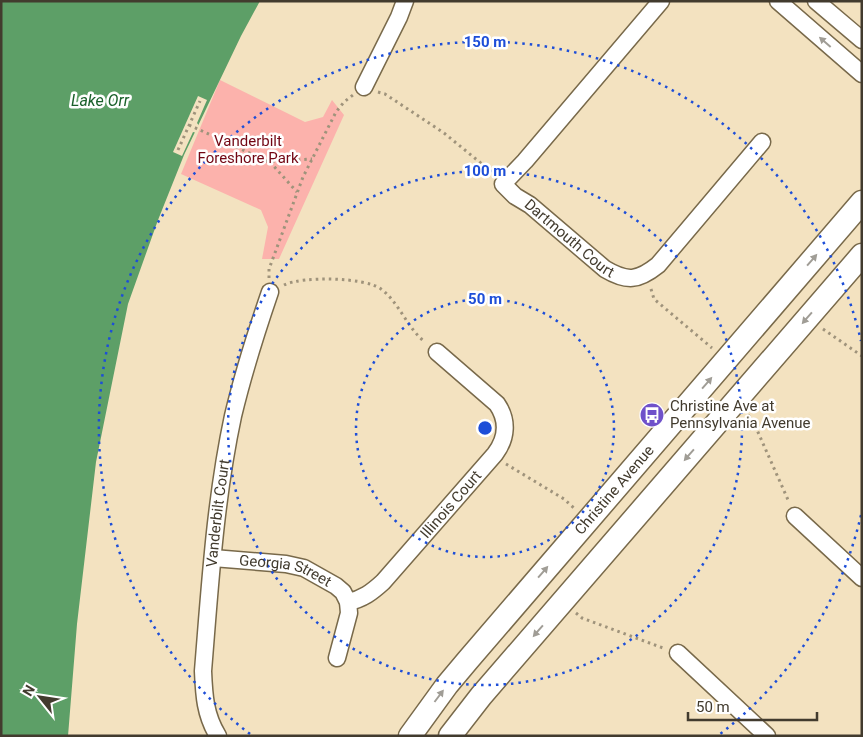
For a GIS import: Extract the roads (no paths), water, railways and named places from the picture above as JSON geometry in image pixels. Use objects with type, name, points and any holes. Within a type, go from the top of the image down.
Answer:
[{"type":"main road","name":"Christine Avenue","points":[[410,736],[468,660],[862,202]]},
{"type":"main road","points":[[450,736],[481,696],[862,255]]},
{"type":"street","points":[[364,87],[405,1]]},
{"type":"street","name":"Dartmouth Court","points":[[661,1],[524,161],[502,184],[515,196],[530,205],[605,269],[618,277],[632,279],[647,274],[658,265],[762,142]]},
{"type":"street","points":[[778,1],[862,74]]},
{"type":"street","points":[[816,1],[862,40]]},
{"type":"street","name":"Vanderbilt Court","points":[[218,736],[207,714],[203,672],[221,486],[233,416],[270,292]]},
{"type":"street","name":"Illinois Court","points":[[348,602],[359,600],[372,593],[383,582],[495,454],[504,438],[506,424],[503,412],[497,404],[437,352]]},
{"type":"street","points":[[795,516],[862,578]]},
{"type":"street","name":"Georgia Street","points":[[213,558],[286,564],[304,568],[336,586],[343,592],[348,602]]},
{"type":"street","points":[[337,658],[349,613],[348,602]]},
{"type":"street","points":[[678,653],[767,736]]},
{"type":"water","name":"Lake Orr","points":[[1,1],[260,1],[241,36],[184,155],[128,304],[96,462],[77,624],[68,736],[1,736]]},
{"type":"place","name":"Christine Ave at Pennsylvania Avenue","points":[[652,415]]},
{"type":"park label","name":"Vanderbilt Foreshore Park","points":[[248,150]]}]
